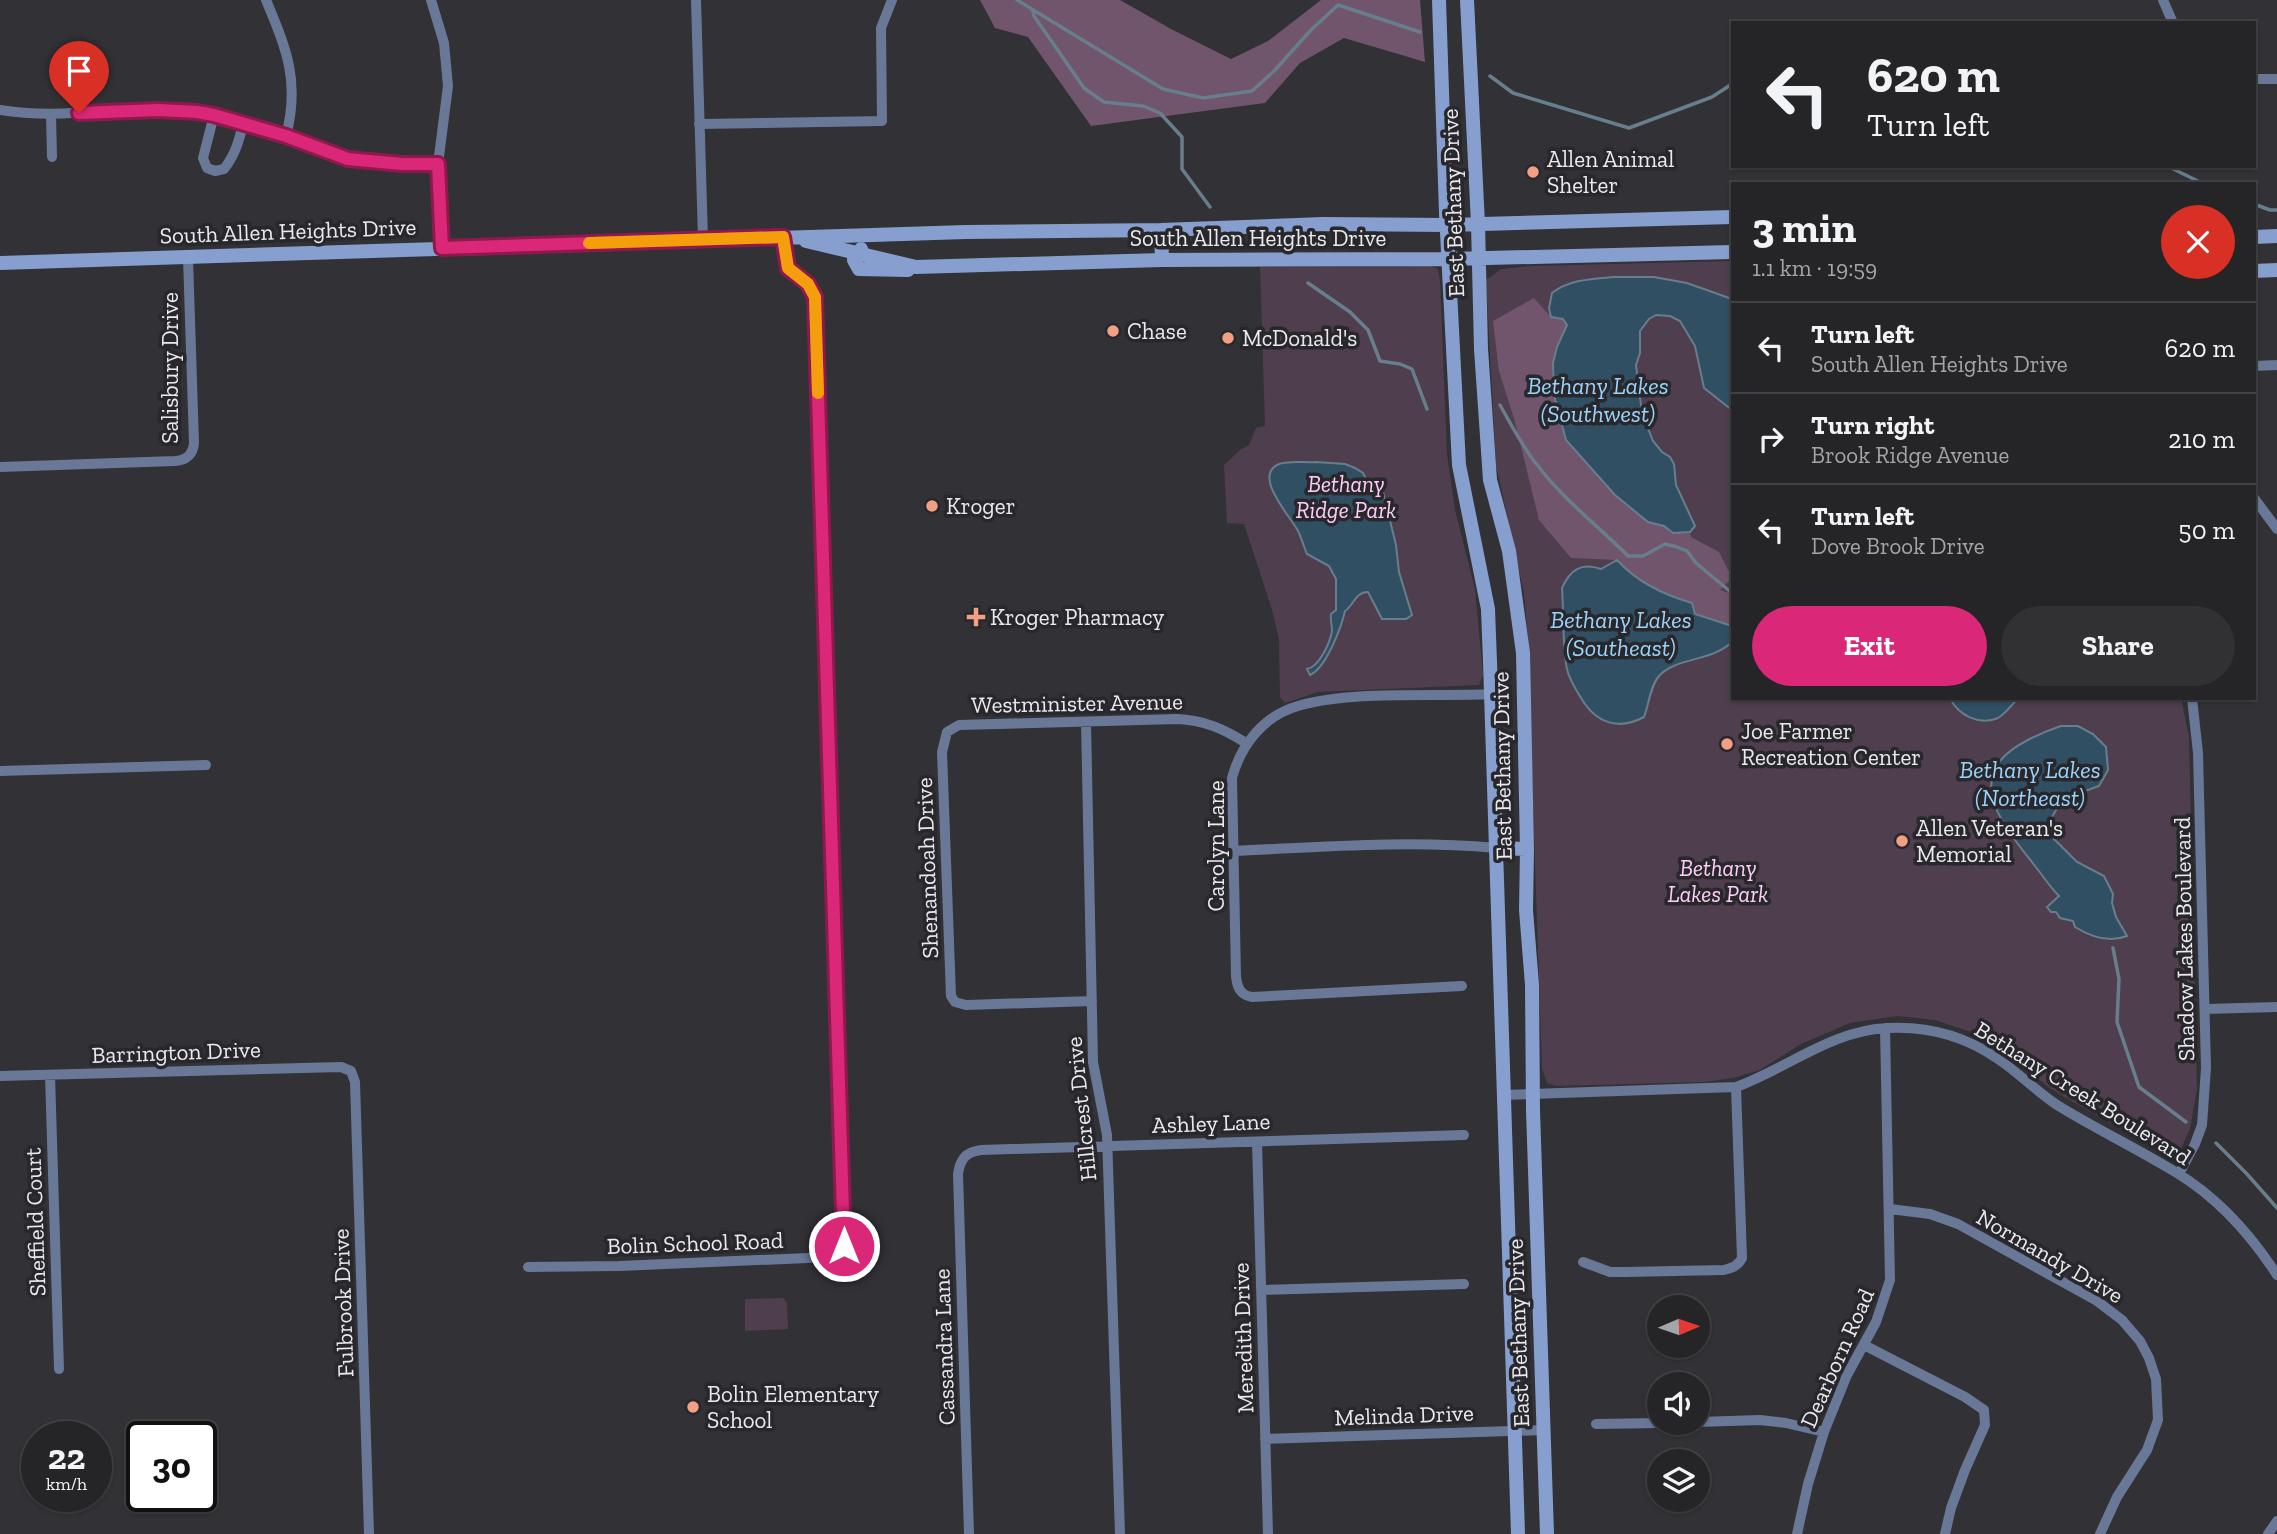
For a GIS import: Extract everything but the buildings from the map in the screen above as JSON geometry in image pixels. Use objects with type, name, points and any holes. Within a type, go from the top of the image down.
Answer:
[{"type":"main road","name":"East Bethany Drive","points":[[1439,0],[1459,465],[1488,609],[1518,1534]]},
{"type":"main road","name":"East Bethany Drive","points":[[1467,0],[1481,349],[1490,480],[1509,551],[1523,653],[1526,910],[1532,985],[1532,1095],[1547,1534]]},
{"type":"main road","name":"South Allen Heights Drive","points":[[0,263],[953,232],[1447,225],[1731,217]]},
{"type":"main road","points":[[1161,230],[1162,260]]},
{"type":"main road","points":[[858,253],[871,243],[932,239],[953,232]]},
{"type":"main road","points":[[2256,237],[2277,236]]},
{"type":"main road","name":"South Allen Heights Drive","points":[[785,237],[916,267],[1162,260],[1449,259],[1731,252]]},
{"type":"main road","points":[[2256,271],[2277,270]]},
{"type":"main road","points":[[1496,848],[1527,849]]},
{"type":"street","points":[[266,0],[286,53],[293,85],[292,114],[286,136]]},
{"type":"street","points":[[431,0],[444,43],[448,86],[438,164],[442,248]]},
{"type":"street","points":[[696,0],[704,240]]},
{"type":"street","points":[[699,124],[882,121],[881,28],[892,0]]},
{"type":"street","points":[[2164,0],[2172,21]]},
{"type":"street","points":[[2256,79],[2277,79]]},
{"type":"street","points":[[0,110],[51,115],[158,110],[214,115],[357,161],[438,164]]},
{"type":"street","points":[[51,115],[52,157]]},
{"type":"street","points":[[214,115],[203,158],[207,168],[215,171],[224,169],[230,162],[243,124]]},
{"type":"street","name":"Bolin School Road","points":[[528,1267],[831,1257],[839,1254],[844,1246],[815,297],[808,284],[788,268],[785,237]]},
{"type":"street","name":"Salisbury Drive","points":[[0,467],[176,461],[188,457],[194,449],[194,443],[188,258]]},
{"type":"street","points":[[2256,366],[2277,365]]},
{"type":"street","points":[[2256,501],[2277,529]]},
{"type":"street","name":"Carolyn Lane","points":[[1462,986],[1247,996],[1238,988],[1232,778],[1237,759],[1246,743],[1258,731],[1296,706],[1339,699],[1492,694]]},
{"type":"street","name":"Shadow Lakes Boulevard","points":[[2179,1174],[2202,1125],[2206,1068],[2198,753],[2192,700]]},
{"type":"street","name":"Westminister Avenue","points":[[947,732],[959,724],[1188,719],[1221,727],[1246,743]]},
{"type":"street","name":"Hillcrest Drive","points":[[1086,722],[1093,1062],[1102,1100],[1107,1146],[1120,1534]]},
{"type":"street","name":"Shenandoah Drive","points":[[947,732],[943,746],[943,764],[951,996],[955,1002],[967,1006],[1092,1001]]},
{"type":"street","points":[[0,771],[206,765]]},
{"type":"street","points":[[1234,851],[1374,844],[1451,844],[1496,848]]},
{"type":"street","points":[[2205,1009],[2277,1007]]},
{"type":"street","name":"Bethany Creek Boulevard","points":[[1505,1095],[1736,1087],[1758,1079],[1824,1045],[1859,1032],[1885,1028],[1936,1030],[1981,1048],[2059,1105],[2179,1174],[2208,1196],[2253,1239],[2277,1275]]},
{"type":"street","name":"Dearborn Road","points":[[1797,1534],[1808,1484],[1824,1432],[1847,1376],[1883,1306],[1891,1280],[1885,1028]]},
{"type":"street","name":"Barrington Drive","points":[[0,1076],[341,1067],[351,1071]]},
{"type":"street","name":"Fulbrook Drive","points":[[351,1071],[355,1083],[369,1534]]},
{"type":"street","name":"Sheffield Court","points":[[50,1075],[59,1369]]},
{"type":"street","points":[[1583,1262],[1610,1272],[1626,1272],[1724,1270],[1740,1262],[1736,1087]]},
{"type":"street","name":"Ashley Lane","points":[[962,1160],[967,1154],[981,1150],[1464,1135]]},
{"type":"street","name":"Meredith Drive","points":[[1256,1142],[1268,1534]]},
{"type":"street","name":"Cassandra Lane","points":[[962,1160],[958,1174],[969,1534]]},
{"type":"street","name":"Normandy Drive","points":[[1890,1209],[1930,1214],[1958,1224],[2096,1301],[2122,1321],[2140,1341],[2156,1379],[2158,1420],[2147,1450],[2117,1497],[2100,1534]]},
{"type":"street","points":[[1261,1290],[1464,1284]]},
{"type":"street","points":[[1864,1345],[1965,1397],[1984,1410],[1985,1425],[1961,1483],[1945,1534]]},
{"type":"street","points":[[1710,1422],[1760,1420],[1824,1432]]},
{"type":"street","points":[[1596,1424],[1647,1423]]},
{"type":"street","name":"Melinda Drive","points":[[1265,1439],[1544,1430]]},
{"type":"street","points":[[2268,1534],[2277,1521]]},
{"type":"green space","name":"Bethany Lakes Park","points":[[1731,261],[1731,700],[2181,700],[2189,737],[2197,1089],[2190,1129],[2179,1153],[2167,1155],[2066,1098],[1977,1034],[1935,1020],[1897,1016],[1850,1023],[1801,1044],[1760,1070],[1733,1078],[1705,1082],[1556,1086],[1547,1083],[1542,1068],[1527,628],[1524,593],[1496,465],[1486,280],[1501,269]]},
{"type":"green space","name":"Bethany Ridge Park","points":[[1430,266],[1438,269],[1440,280],[1447,454],[1455,510],[1475,589],[1483,675],[1479,685],[1318,692],[1285,703],[1280,697],[1279,639],[1272,610],[1244,524],[1227,523],[1224,465],[1249,445],[1256,428],[1265,426],[1260,267]]},
{"type":"green space","points":[[783,1298],[787,1303],[788,1329],[745,1331],[745,1299]]},
{"type":"shaded area","points":[[980,0],[1120,0],[1231,59],[1268,41],[1321,0],[1420,0],[1425,62],[1344,38],[1300,63],[1265,103],[1091,126],[1028,37],[995,28]]},
{"type":"shaded area","points":[[1534,298],[1551,317],[1563,319],[1567,325],[1557,347],[1566,440],[1615,495],[1648,522],[1664,526],[1673,533],[1690,532],[1691,537],[1719,552],[1731,576],[1720,590],[1731,594],[1731,626],[1695,614],[1692,603],[1652,586],[1617,560],[1571,558],[1539,520],[1515,422],[1499,371],[1493,321]]},
{"type":"water","name":"Bethany Lakes (Southwest)","points":[[1654,277],[1687,283],[1731,299],[1731,409],[1704,388],[1695,346],[1680,321],[1670,316],[1656,315],[1649,319],[1640,331],[1640,353],[1636,365],[1642,413],[1653,441],[1674,464],[1676,485],[1695,526],[1690,532],[1673,533],[1664,526],[1648,522],[1615,495],[1566,440],[1554,395],[1553,363],[1567,325],[1563,319],[1551,317],[1549,308],[1552,293],[1574,282]]},
{"type":"water","points":[[1281,463],[1345,464],[1355,468],[1363,473],[1368,483],[1383,492],[1396,545],[1399,572],[1412,615],[1406,619],[1382,619],[1368,592],[1360,594],[1345,611],[1327,656],[1310,675],[1307,669],[1320,659],[1331,636],[1331,614],[1336,610],[1336,579],[1329,566],[1307,554],[1299,533],[1277,499],[1269,479],[1271,471]]},
{"type":"water","name":"Bethany Lakes (Southeast)","points":[[1617,560],[1633,575],[1652,587],[1692,603],[1695,614],[1731,626],[1731,643],[1714,653],[1666,670],[1654,685],[1644,717],[1625,723],[1608,722],[1587,707],[1569,677],[1564,650],[1562,588],[1577,569],[1588,566],[1601,569]]},
{"type":"water","points":[[1951,700],[2016,700],[1998,718],[1984,721],[1964,714]]},
{"type":"water","name":"Bethany Lakes (Northeast)","points":[[2061,726],[2078,726],[2093,734],[2106,747],[2108,770],[2099,786],[2063,799],[2050,820],[2054,839],[2077,862],[2104,876],[2113,894],[2112,903],[2116,917],[2127,936],[2107,939],[2087,934],[2075,927],[2073,921],[2060,918],[2056,912],[2051,912],[2047,907],[2059,896],[2008,830],[1994,802],[1991,788],[1993,774],[2005,755],[2037,735]]},
{"type":"waterway","points":[[1017,0],[1163,89],[1203,98],[1252,91],[1338,5],[1420,32]]},
{"type":"waterway","points":[[1033,11],[1084,88],[1104,102],[1143,106],[1160,113],[1182,137],[1182,169],[1210,207]]},
{"type":"waterway","points":[[1490,76],[1513,93],[1629,128],[1712,97],[1731,85]]},
{"type":"waterway","points":[[2171,168],[2200,182]]},
{"type":"waterway","points":[[2256,205],[2277,210]]},
{"type":"waterway","points":[[1308,283],[1350,312],[1368,330],[1380,361],[1412,369],[1427,409]]},
{"type":"waterway","points":[[1500,405],[1527,452],[1548,478],[1628,556],[1643,556],[1665,544],[1677,547],[1687,551],[1696,563],[1731,592]]},
{"type":"waterway","points":[[2113,948],[2119,979],[2117,1022],[2139,1087],[2186,1122]]},
{"type":"waterway","points":[[2216,1143],[2277,1208]]},
{"type":"slow traffic","points":[[589,243],[783,237],[788,268],[792,274],[808,284],[815,297],[818,393]]},
{"type":"place","name":"Allen Animal Shelter","points":[[1533,172]]},
{"type":"place","name":"Chase","points":[[1113,331]]},
{"type":"place","name":"McDonald's","points":[[1228,338]]},
{"type":"place","name":"Kroger","points":[[932,506]]},
{"type":"place","name":"Kroger Pharmacy","points":[[976,617]]},
{"type":"place","name":"Joe Farmer Recreation Center","points":[[1727,744]]},
{"type":"place","name":"Allen Veteran's Memorial","points":[[1902,841]]},
{"type":"place","name":"Bolin Elementary School","points":[[693,1407]]},
{"type":"route","points":[[79,113],[158,110],[197,112],[286,136],[357,161],[438,164],[442,248],[783,237],[788,268],[792,274],[808,284],[815,297],[844,1246]]}]
